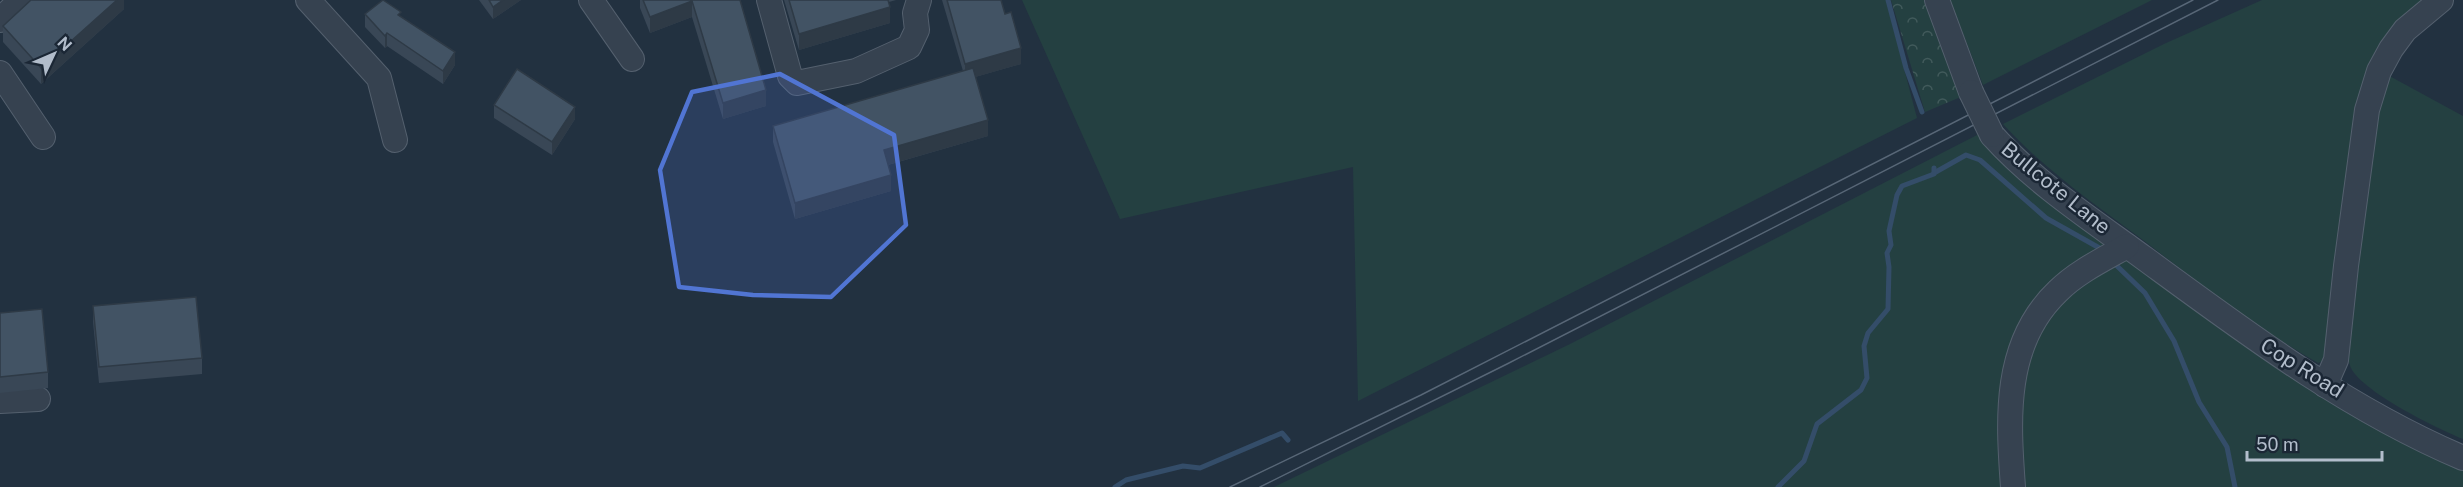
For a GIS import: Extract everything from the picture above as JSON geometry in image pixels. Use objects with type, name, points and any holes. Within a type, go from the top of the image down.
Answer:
[{"type":"street","points":[[0,20],[21,0]]},
{"type":"street","points":[[308,0],[379,78],[395,140]]},
{"type":"street","points":[[591,0],[632,59]]},
{"type":"street","points":[[769,0],[790,76],[797,84],[856,71],[909,47],[917,30],[915,13],[919,0]]},
{"type":"street","name":"Bullcote Lane","points":[[1937,0],[1971,92],[1992,135],[2010,155],[2034,175],[2150,263]]},
{"type":"street","points":[[2325,385],[2336,360],[2367,110],[2379,71],[2391,49],[2405,30],[2441,0]]},
{"type":"street","points":[[0,73],[43,137]]},
{"type":"street","points":[[2013,487],[2009,426],[2010,392],[2020,351],[2037,317],[2057,291],[2096,263],[2127,246]]},
{"type":"street","name":"Cop Road","points":[[2150,263],[2238,327],[2325,385],[2414,435],[2463,458]]},
{"type":"street","points":[[0,401],[38,399]]},
{"type":"highlighted area","points":[[780,74],[894,135],[906,225],[831,297],[753,295],[679,287],[660,170],[692,92]]},
{"type":"green space","points":[[1022,0],[1886,0],[1917,118],[1358,401],[1353,167],[1120,219]]},
{"type":"green space","points":[[1891,0],[1926,0],[1963,96],[1925,112]]},
{"type":"green space","points":[[1950,0],[2152,0],[1983,85]]},
{"type":"green space","points":[[2262,0],[2433,0],[2380,47],[2327,359],[2318,363],[2272,335],[2228,304],[2088,199],[2035,156],[2003,124],[2164,44]]},
{"type":"green space","points":[[2384,73],[2463,116],[2463,439],[2420,419],[2372,389],[2352,370],[2349,363],[2347,338]]},
{"type":"green space","points":[[1979,134],[2463,468],[2463,487],[1274,487],[1570,344]]},
{"type":"building","points":[[31,0],[117,0],[41,68],[3,26]]},
{"type":"building","points":[[383,0],[401,12],[398,15],[455,52],[443,71],[387,33],[385,36],[365,14]]},
{"type":"building","points":[[489,0],[503,0],[493,7]]},
{"type":"building","points":[[643,0],[740,0],[766,90],[723,103],[692,1],[650,17]]},
{"type":"building","points":[[789,0],[888,0],[890,7],[799,34]]},
{"type":"building","points":[[947,0],[1001,0],[1005,14],[1011,12],[1021,48],[965,64]]},
{"type":"building","points":[[973,68],[988,120],[884,150],[891,175],[795,203],[773,126]]},
{"type":"building","points":[[517,69],[575,107],[552,142],[494,105]]},
{"type":"building","points":[[196,297],[202,358],[99,367],[93,306]]},
{"type":"building","points":[[42,309],[48,372],[0,377],[0,313]]},
{"type":"waterway","points":[[1888,0],[1906,68],[1922,112]]},
{"type":"waterway","points":[[1934,173],[1966,155],[1980,160],[2046,218],[2103,250]]},
{"type":"waterway","points":[[1778,487],[1804,461],[1817,424],[1861,390],[1867,378],[1864,346],[1868,333],[1888,309],[1887,253],[1891,245],[1889,231],[1897,195],[1902,186],[1934,174],[1934,168]]},
{"type":"waterway","points":[[2116,265],[2145,293],[2174,341],[2199,402],[2227,447],[2235,487]]},
{"type":"waterway","points":[[1115,487],[1126,480],[1183,466],[1200,468],[1282,433],[1288,440]]},
{"type":"tram line","points":[[1230,487],[1421,395],[2193,0]]},
{"type":"tram line","points":[[1260,487],[1507,364],[2218,0]]}]
